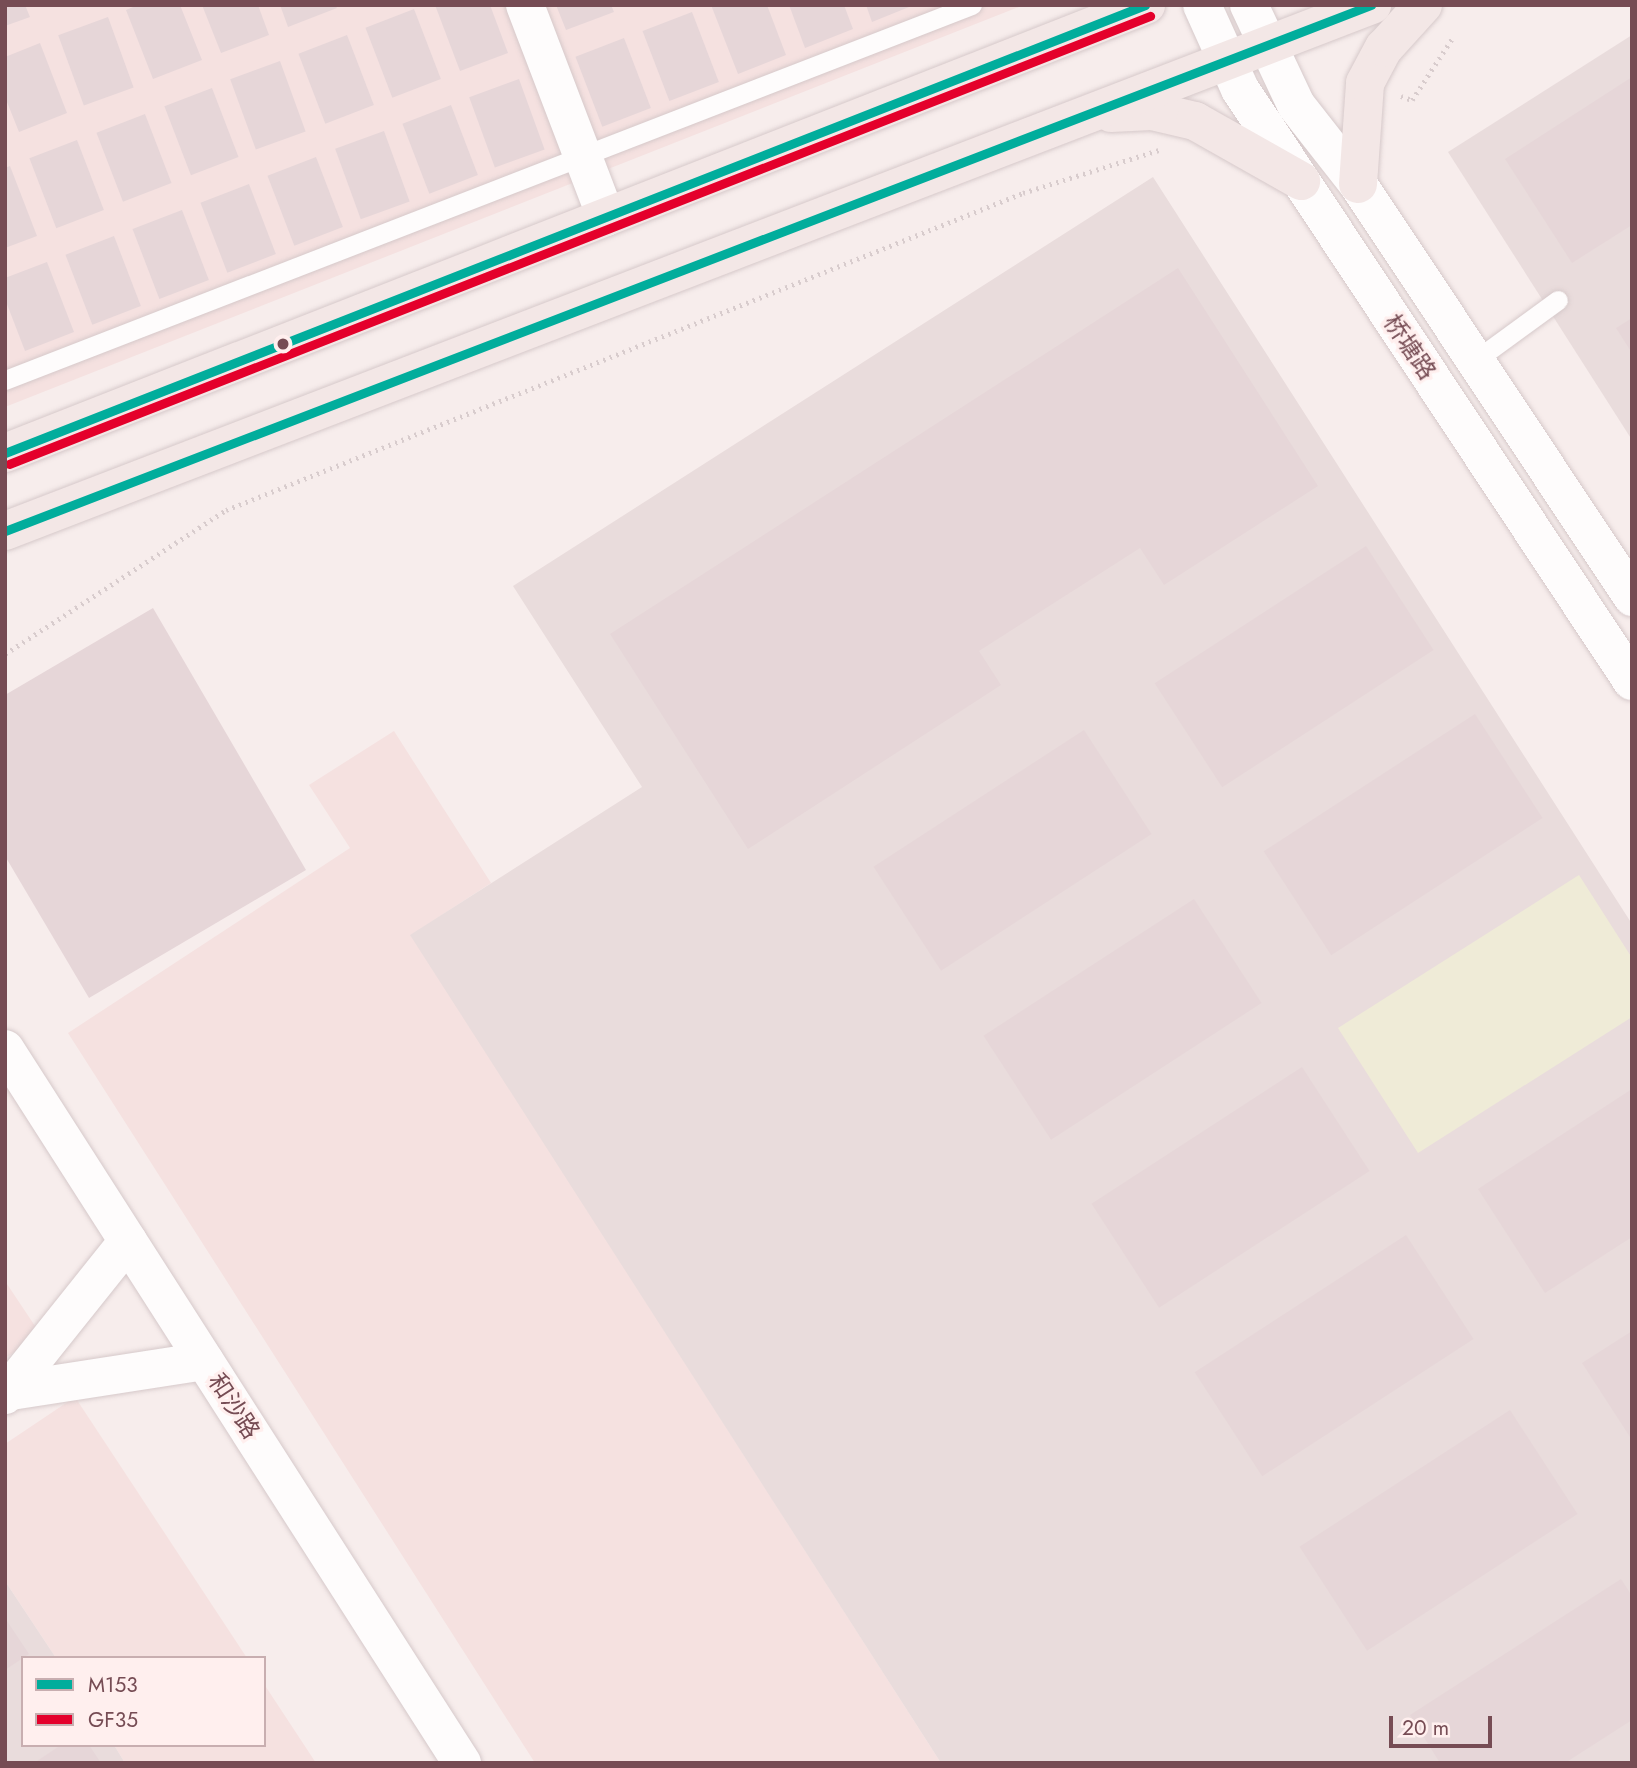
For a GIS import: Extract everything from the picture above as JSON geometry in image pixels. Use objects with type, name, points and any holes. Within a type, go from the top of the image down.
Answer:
[{"type":"main road","points":[[5,453],[1146,5]]},
{"type":"main road","points":[[5,531],[1372,5]]},
{"type":"main road","points":[[1358,184],[1365,83],[1384,48],[1423,5]]},
{"type":"main road","points":[[1085,115],[1152,111],[1195,121],[1231,136],[1301,181]]},
{"type":"street","points":[[525,5],[606,217]]},
{"type":"street","name":"桥塘路","points":[[1202,5],[1225,63],[1632,681]]},
{"type":"street","name":"桥塘路","points":[[1249,5],[1265,48],[1296,105],[1358,184],[1477,359],[1632,597]]},
{"type":"street","name":"和沙路","points":[[5,1049],[462,1763]]},
{"type":"street","points":[[8,1393],[128,1241]]},
{"type":"street","points":[[8,1393],[205,1361]]},
{"type":"lane","points":[[5,380],[972,5]]},
{"type":"lane","points":[[1477,359],[1558,300]]},
{"type":"path","points":[[1394,93],[1412,100],[1453,37]]},
{"type":"path","points":[[5,654],[226,510],[1023,193]]},
{"type":"shaded area","points":[[5,5],[1024,5],[5,407]]},
{"type":"shaded area","points":[[1632,35],[1632,440],[1448,152]]},
{"type":"shaded area","points":[[1153,177],[1632,924],[1632,1763],[941,1763],[410,935],[642,787],[513,586]]},
{"type":"shaded area","points":[[394,731],[491,883],[411,935],[941,1763],[535,1763],[68,1033],[350,848],[309,785]]},
{"type":"shaded area","points":[[1579,875],[1632,958],[1632,1017],[1418,1153],[1338,1028]]},
{"type":"shaded area","points":[[5,1281],[41,1335],[5,1358]]},
{"type":"shaded area","points":[[75,1397],[246,1656],[55,1656],[5,1581],[5,1444]]},
{"type":"shaded area","points":[[5,1581],[55,1656],[21,1656],[21,1747],[115,1747],[125,1763],[5,1763]]},
{"type":"shaded area","points":[[266,1687],[316,1763],[125,1763],[115,1747],[266,1747]]},
{"type":"building","points":[[5,5],[25,5],[30,17],[5,26]]},
{"type":"building","points":[[138,5],[180,5],[202,60],[153,79],[126,10]]},
{"type":"building","points":[[202,5],[258,5],[269,35],[221,53]]},
{"type":"building","points":[[280,5],[335,5],[337,8],[288,27]]},
{"type":"building","points":[[435,5],[490,5],[508,53],[460,71]]},
{"type":"building","points":[[556,5],[611,5],[614,12],[566,30]]},
{"type":"building","points":[[711,5],[767,5],[786,55],[738,74]]},
{"type":"building","points":[[789,5],[844,5],[853,29],[805,48]]},
{"type":"building","points":[[866,5],[914,5],[872,22]]},
{"type":"building","points":[[414,9],[441,79],[392,98],[365,28]]},
{"type":"building","points":[[692,12],[719,82],[669,101],[643,31]]},
{"type":"building","points":[[108,17],[134,87],[84,106],[58,35]]},
{"type":"building","points":[[347,35],[374,105],[325,124],[298,54]]},
{"type":"building","points":[[624,38],[651,108],[602,127],[575,57]]},
{"type":"building","points":[[40,43],[67,113],[19,132],[5,97],[5,57]]},
{"type":"building","points":[[280,61],[306,131],[256,150],[230,79]]},
{"type":"building","points":[[1632,77],[1632,225],[1572,263],[1505,159]]},
{"type":"building","points":[[519,79],[545,149],[495,168],[469,97]]},
{"type":"building","points":[[212,88],[239,157],[191,175],[164,106]]},
{"type":"building","points":[[451,105],[478,175],[429,194],[402,124]]},
{"type":"building","points":[[145,114],[172,183],[123,202],[96,133]]},
{"type":"building","points":[[384,131],[410,201],[361,219],[335,149]]},
{"type":"building","points":[[77,140],[104,210],[56,228],[29,158]]},
{"type":"building","points":[[316,157],[343,227],[294,246],[267,176]]},
{"type":"building","points":[[10,166],[37,236],[5,248],[5,168]]},
{"type":"building","points":[[249,184],[276,254],[227,273],[200,203]]},
{"type":"building","points":[[182,210],[209,280],[159,299],[133,229]]},
{"type":"building","points":[[114,236],[141,306],[92,325],[65,255]]},
{"type":"building","points":[[47,262],[74,332],[25,351],[5,299],[5,278]]},
{"type":"building","points":[[1178,268],[1318,486],[1164,585],[1140,548],[979,651],[1001,685],[748,849],[610,634]]},
{"type":"building","points":[[1632,318],[1632,353],[1616,328]]},
{"type":"building","points":[[1366,546],[1434,650],[1222,787],[1155,683]]},
{"type":"building","points":[[153,608],[306,870],[89,998],[5,856],[5,695]]},
{"type":"building","points":[[1475,714],[1543,818],[1331,955],[1264,851]]},
{"type":"building","points":[[1084,730],[1152,834],[941,971],[873,867]]},
{"type":"building","points":[[1194,899],[1262,1003],[1051,1140],[983,1036]]},
{"type":"building","points":[[1302,1067],[1370,1171],[1159,1308],[1091,1204]]},
{"type":"building","points":[[1632,1089],[1632,1237],[1545,1293],[1478,1189]]},
{"type":"building","points":[[1406,1235],[1474,1339],[1262,1476],[1195,1372]]},
{"type":"building","points":[[1632,1331],[1632,1440],[1582,1363]]},
{"type":"building","points":[[1510,1410],[1578,1514],[1367,1651],[1299,1547]]},
{"type":"building","points":[[1621,1579],[1632,1596],[1632,1720],[1565,1763],[1440,1763],[1410,1715]]},
{"type":"building","points":[[5,1618],[29,1654],[21,1656],[21,1659],[5,1670]]},
{"type":"building","points":[[58,1747],[90,1747],[101,1763],[34,1763]]},
{"type":"transit line","name":"M153","points":[[5,453],[1145,5]]},
{"type":"transit line","name":"M153","points":[[5,531],[1371,5]]},
{"type":"transit line","name":"GF35","points":[[9,464],[1150,16]]}]
